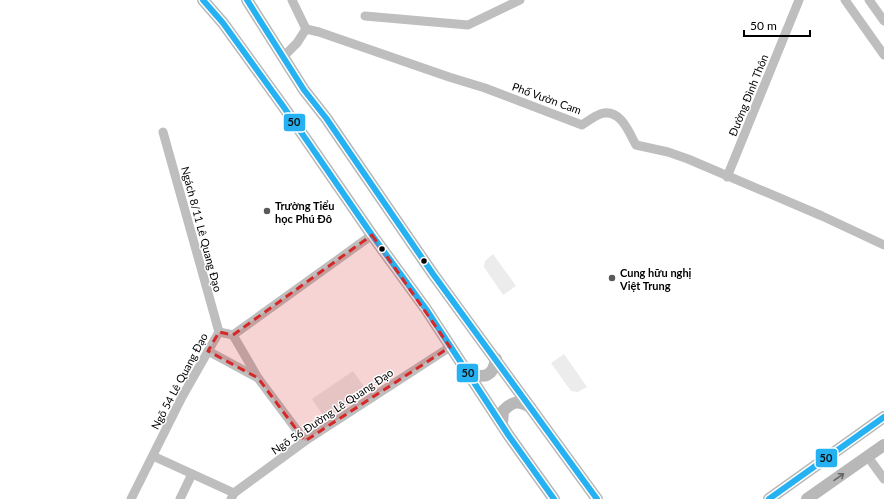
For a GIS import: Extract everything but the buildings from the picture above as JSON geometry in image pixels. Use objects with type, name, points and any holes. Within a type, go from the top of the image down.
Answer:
[{"type":"main road","points":[[203,0],[223,23],[283,106],[372,235],[426,309],[502,424],[554,499]]},
{"type":"main road","points":[[247,0],[304,90],[326,118],[433,274],[597,499]]},
{"type":"main road","points":[[469,374],[486,376],[493,371],[496,359]]},
{"type":"main road","points":[[502,424],[503,411],[509,405],[517,402],[523,403],[530,407]]},
{"type":"main road","points":[[769,499],[884,417]]},
{"type":"main road","points":[[807,499],[884,445]]},
{"type":"street","points":[[283,57],[297,43],[306,29],[292,0]]},
{"type":"street","name":"Đường Đình Thôn","points":[[727,176],[800,0]]},
{"type":"street","points":[[845,0],[884,55]]},
{"type":"street","points":[[868,0],[884,21]]},
{"type":"street","name":"Phố Vườn Cam","points":[[306,29],[319,32],[485,88],[582,125],[604,113],[612,114],[622,120],[636,145],[681,157],[822,216],[884,245]]},
{"type":"street","name":"Ngách 8/11 Lê Quang Đạo","points":[[163,132],[219,332]]},
{"type":"street","points":[[305,441],[258,378],[233,335],[372,235]]},
{"type":"street","name":"Ngõ 54 Lê Quang Đạo","points":[[131,499],[154,456],[182,397],[219,332],[233,335]]},
{"type":"street","name":"Ngõ 56 Đường Lê Quang Đạo","points":[[233,496],[305,441],[450,346]]},
{"type":"street","points":[[208,351],[258,378]]},
{"type":"street","points":[[154,456],[233,496]]},
{"type":"street","points":[[868,456],[884,479]]},
{"type":"street","points":[[180,499],[192,474]]},
{"type":"highlighted area","points":[[372,235],[450,347],[305,441],[258,378],[208,351],[219,332],[233,335]]},
{"type":"shaded area","points":[[493,254],[516,286],[503,295],[484,267],[485,261]]},
{"type":"shaded area","points":[[564,354],[587,387],[578,392],[571,391],[551,363]]},
{"type":"shaded area","points":[[353,371],[367,391],[326,420],[312,399]]},
{"type":"waterway","points":[[365,16],[468,25],[520,0]]},
{"type":"transit line","name":"50","points":[[203,0],[223,23],[283,106],[372,235],[426,309],[509,436],[554,499]]},
{"type":"transit line","name":"50","points":[[247,0],[304,90],[326,118],[433,274],[597,499]]},
{"type":"transit line","name":"50","points":[[769,499],[884,417]]},
{"type":"place","name":"Trường Tiểu học Phú Đô","points":[[267,211]]},
{"type":"place","name":"Cung hữu nghị Việt Trung","points":[[612,278]]}]
